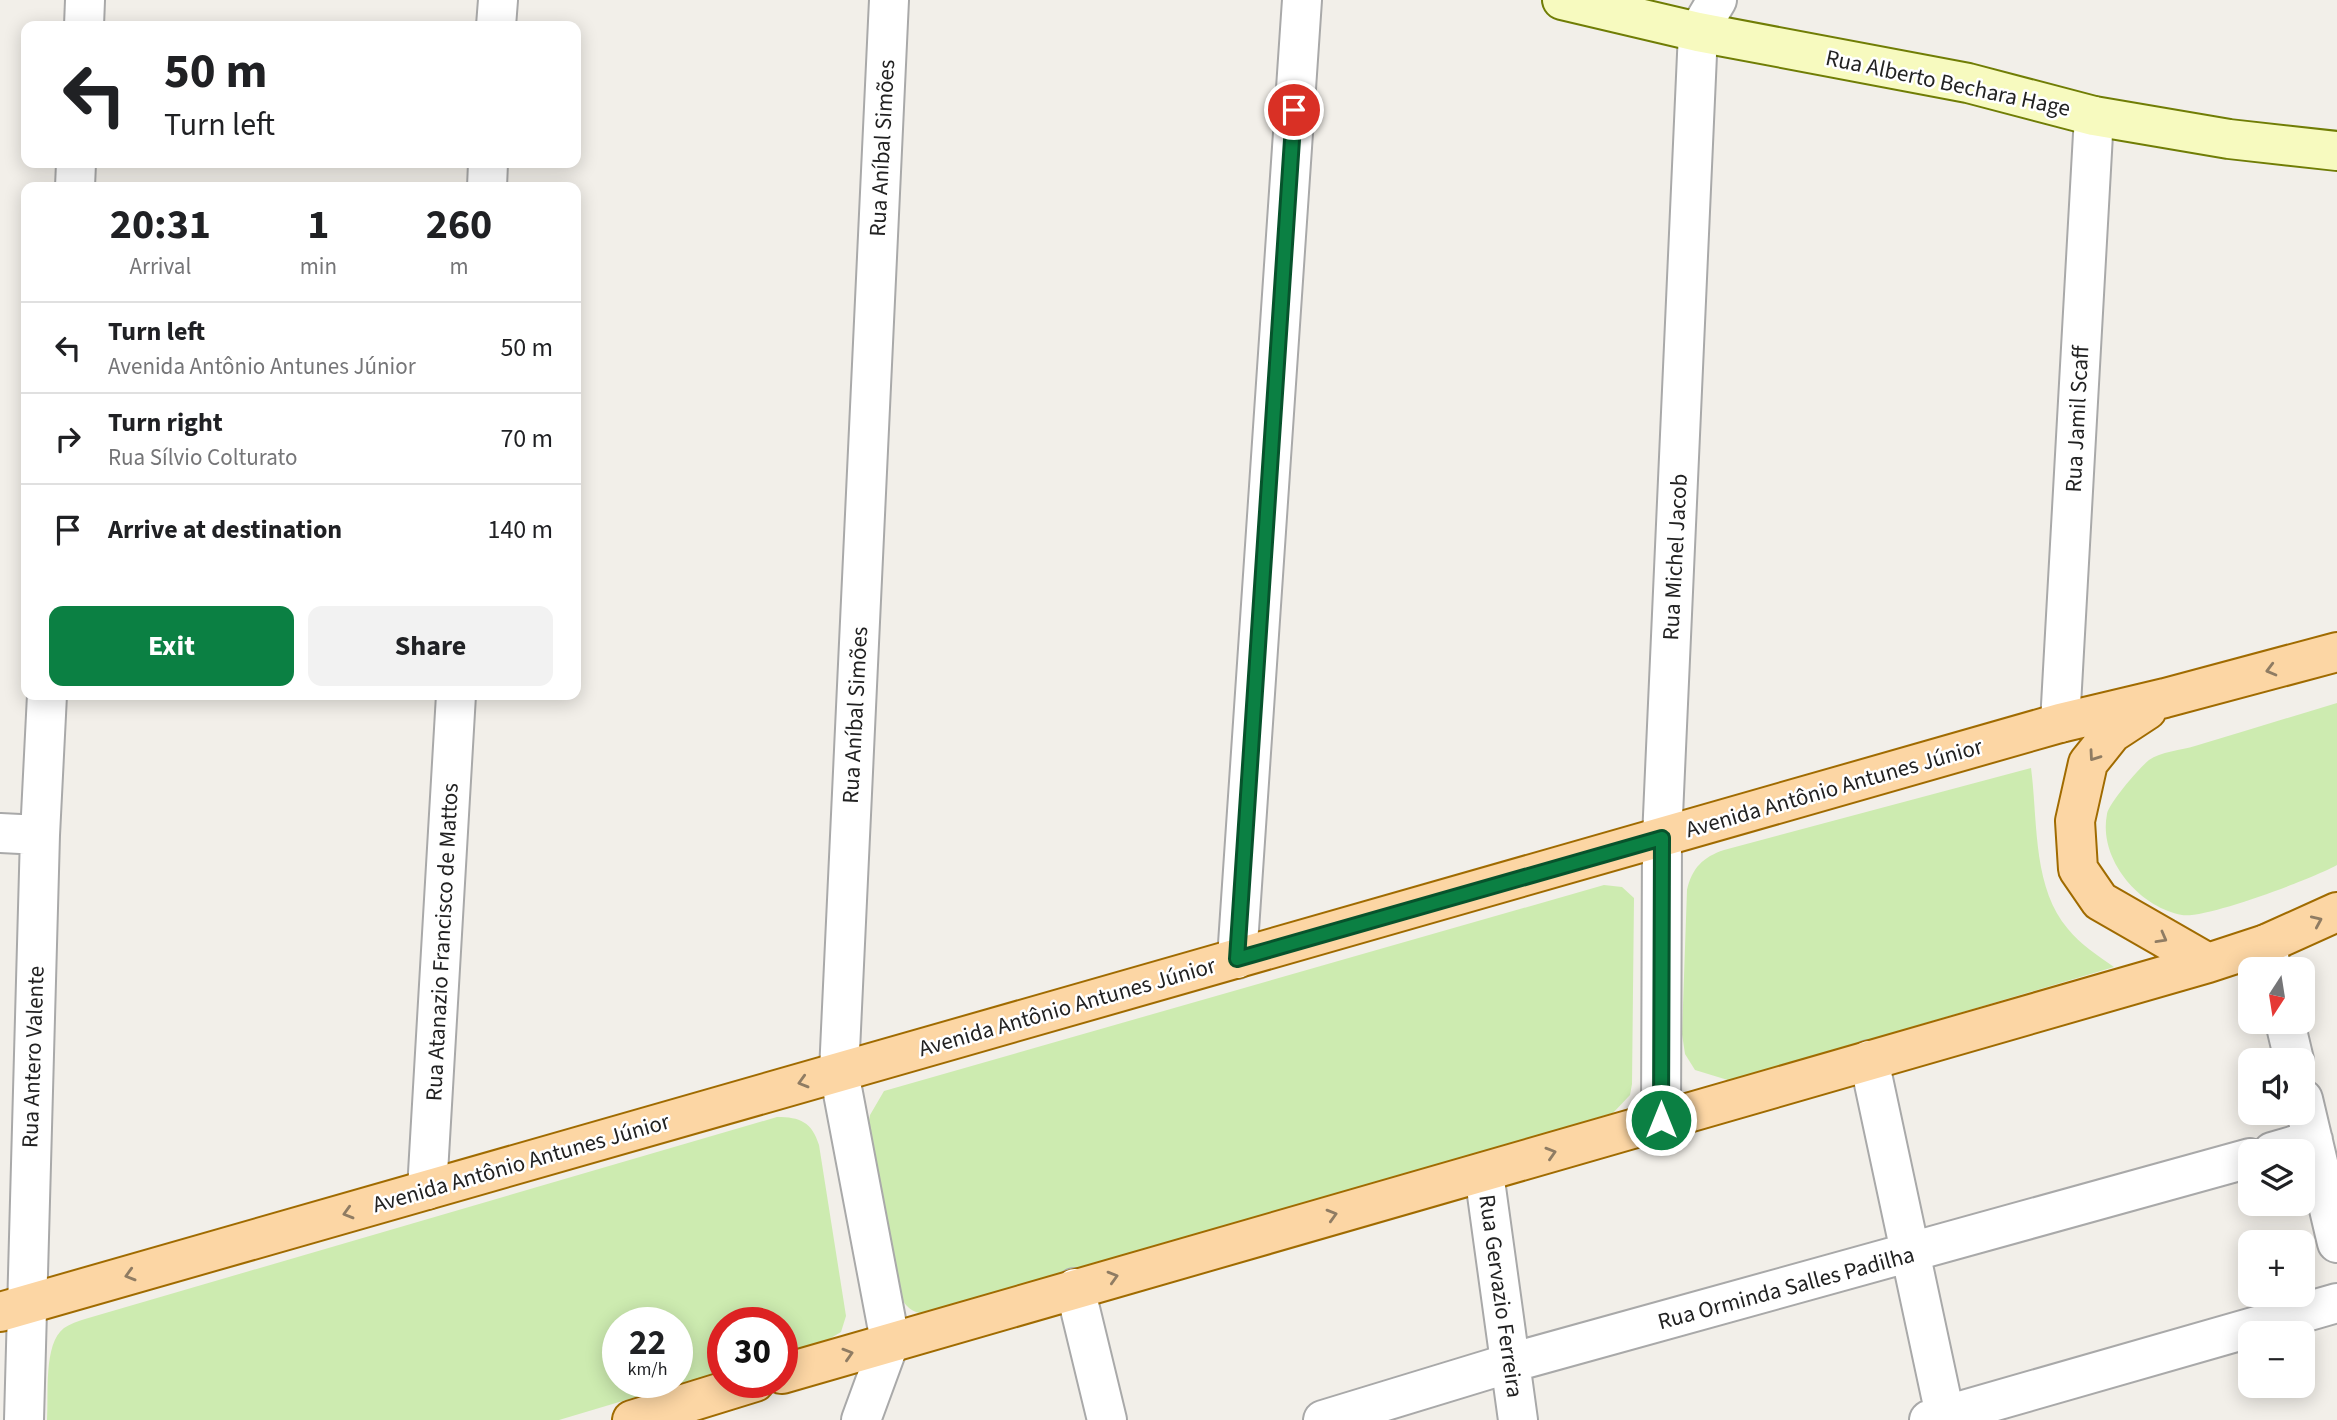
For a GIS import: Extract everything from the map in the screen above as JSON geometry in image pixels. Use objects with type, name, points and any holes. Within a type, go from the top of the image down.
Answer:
[{"type":"main road","name":"Avenida Antônio Antunes Júnior","points":[[13,1308],[2060,723],[2337,652]]},
{"type":"main road","points":[[2165,698],[2112,733],[2088,763],[2075,821],[2078,869],[2100,901],[2208,963]]},
{"type":"main road","points":[[2269,957],[2337,912]]},
{"type":"main road","points":[[798,1369],[2208,963],[2238,960]]},
{"type":"main road","points":[[632,1420],[707,1397]]},
{"type":"street","points":[[83,21],[85,0]]},
{"type":"street","points":[[496,21],[498,0]]},
{"type":"street","name":"Rua Aníbal Simões","points":[[889,0],[839,1072],[890,1341]]},
{"type":"street","points":[[1237,959],[1302,0]]},
{"type":"street","name":"Rua Alberto Bechara Hage","points":[[1562,0],[1708,16],[2094,116],[2229,139],[2337,151]]},
{"type":"street","name":"Rua Michel Jacob","points":[[1661,1120],[1662,838],[1708,16]]},
{"type":"street","name":"Rua Jamil Scaff","points":[[2060,723],[2094,116]]},
{"type":"street","name":"Rua Antero Valente","points":[[24,1420],[13,1308],[47,700]]},
{"type":"street","name":"Rua Atanazio Francisco de Mattos","points":[[427,1190],[456,700]]},
{"type":"street","points":[[0,833],[40,835]]},
{"type":"street","points":[[1870,1060],[1912,1253],[1937,1418],[2337,1303]]},
{"type":"street","points":[[2315,1149],[2337,1243]]},
{"type":"street","name":"Rua Orminda Salles Padilha","points":[[1323,1420],[1510,1363],[2238,1161]]},
{"type":"street","name":"Rua Gervazio Ferreira","points":[[1484,1172],[1518,1420]]},
{"type":"street","points":[[1075,1288],[1107,1420]]},
{"type":"street","points":[[861,1420],[890,1341]]},
{"type":"green space","points":[[2337,703],[2337,865],[2260,896],[2195,915],[2182,915],[2166,910],[2151,902],[2125,878],[2115,864],[2109,848],[2107,814],[2132,777],[2149,760]]},
{"type":"green space","points":[[2031,768],[2039,852],[2048,893],[2056,912],[2068,929],[2090,950],[2114,967],[1731,1081],[1695,1070],[1685,1054],[1682,1034],[1687,890],[1692,875],[1704,860],[1724,850]]},
{"type":"green space","points":[[1604,885],[1622,887],[1634,898],[1632,1084],[1630,1095],[1613,1113],[930,1314],[911,1309],[899,1295],[867,1132],[870,1115],[884,1091]]},
{"type":"green space","points":[[777,1117],[804,1122],[813,1131],[819,1145],[846,1316],[841,1332],[826,1341],[798,1349],[798,1307],[707,1307],[707,1376],[693,1380],[693,1307],[602,1307],[602,1398],[633,1398],[559,1420],[47,1420],[48,1371],[53,1346],[64,1328]]},
{"type":"route","points":[[1294,110],[1237,959],[1662,838],[1661,1120]]}]
